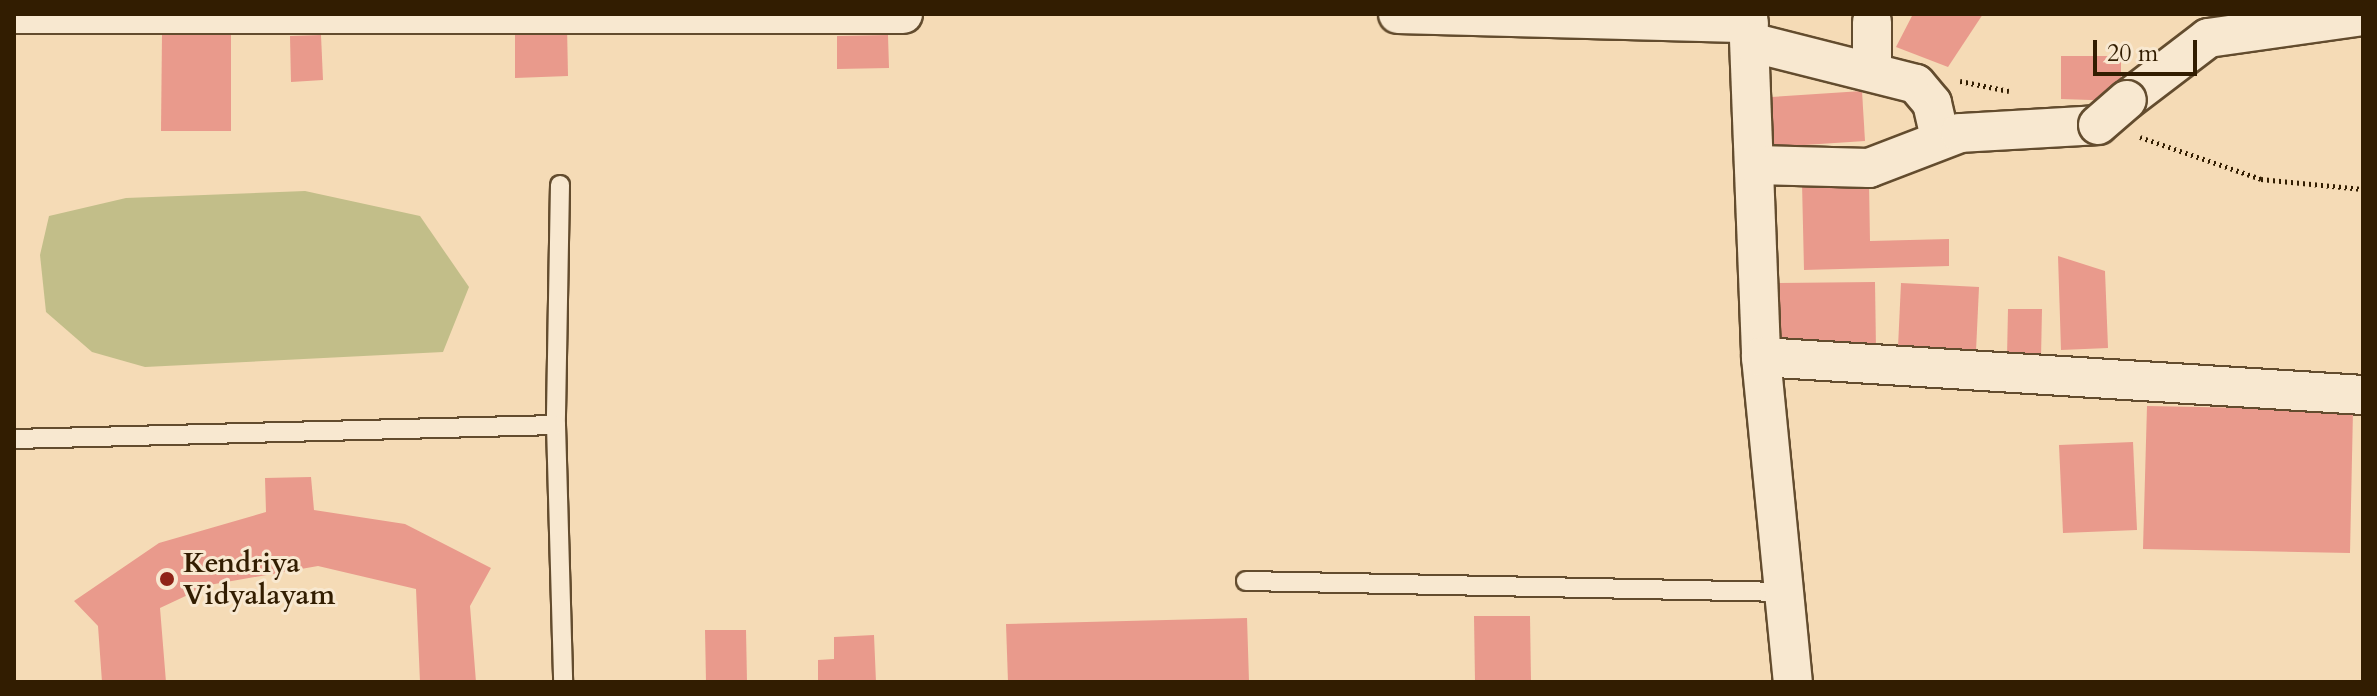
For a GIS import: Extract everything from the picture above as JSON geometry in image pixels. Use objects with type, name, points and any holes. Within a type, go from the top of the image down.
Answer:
[{"type":"street","points":[[14,14],[903,14]]},
{"type":"street","points":[[1398,14],[1749,26],[1872,50],[1925,91],[1940,139]]},
{"type":"street","points":[[1757,165],[1891,165],[1940,139],[2098,125],[2208,38],[2311,19],[2363,16]]},
{"type":"street","points":[[1749,26],[1757,165],[1761,357],[1793,682]]},
{"type":"street","points":[[1761,357],[2363,395]]},
{"type":"lane","points":[[560,185],[556,425],[563,682]]},
{"type":"lane","points":[[14,439],[556,425]]},
{"type":"lane","points":[[1246,581],[1784,592]]},
{"type":"shaded area","points":[[305,191],[420,216],[469,287],[443,352],[145,367],[92,352],[46,312],[40,255],[49,216],[126,198]]},
{"type":"building","points":[[1913,14],[1983,14],[1948,67],[1896,47]]},
{"type":"building","points":[[515,26],[567,26],[568,76],[515,78]]},
{"type":"building","points":[[162,34],[231,34],[231,131],[161,131]]},
{"type":"building","points":[[321,35],[323,80],[291,82],[290,36]]},
{"type":"building","points":[[888,35],[889,68],[837,69],[837,36]]},
{"type":"building","points":[[2061,56],[2121,56],[2121,101],[2061,99]]},
{"type":"building","points":[[1862,91],[1865,141],[1774,147],[1771,97]]},
{"type":"building","points":[[1869,182],[1870,241],[1949,239],[1949,266],[1804,270],[1802,183]]},
{"type":"building","points":[[2058,256],[2105,271],[2108,348],[2061,350]]},
{"type":"building","points":[[1875,282],[1876,350],[1767,351],[1767,283]]},
{"type":"building","points":[[1901,283],[1979,287],[1976,351],[1898,347]]},
{"type":"building","points":[[2008,309],[2042,309],[2041,358],[2007,357]]},
{"type":"building","points":[[2147,406],[2353,410],[2350,553],[2143,549]]},
{"type":"building","points":[[2133,442],[2137,530],[2063,533],[2059,445]]},
{"type":"building","name":"Kendriya Vidyalayam","points":[[311,477],[314,510],[405,524],[491,568],[470,606],[476,682],[420,682],[416,589],[318,566],[209,585],[160,608],[166,682],[102,682],[98,626],[74,601],[159,543],[266,512],[265,478]]},
{"type":"building","points":[[1474,616],[1530,616],[1531,682],[1475,682]]},
{"type":"building","points":[[1247,618],[1249,682],[1008,682],[1006,624]]},
{"type":"building","points":[[705,630],[746,630],[747,682],[706,682]]},
{"type":"building","points":[[874,635],[876,682],[818,682],[818,660],[834,659],[834,637]]},
{"type":"place","name":"Kendriya Vidyalayam","points":[[167,579]]}]
